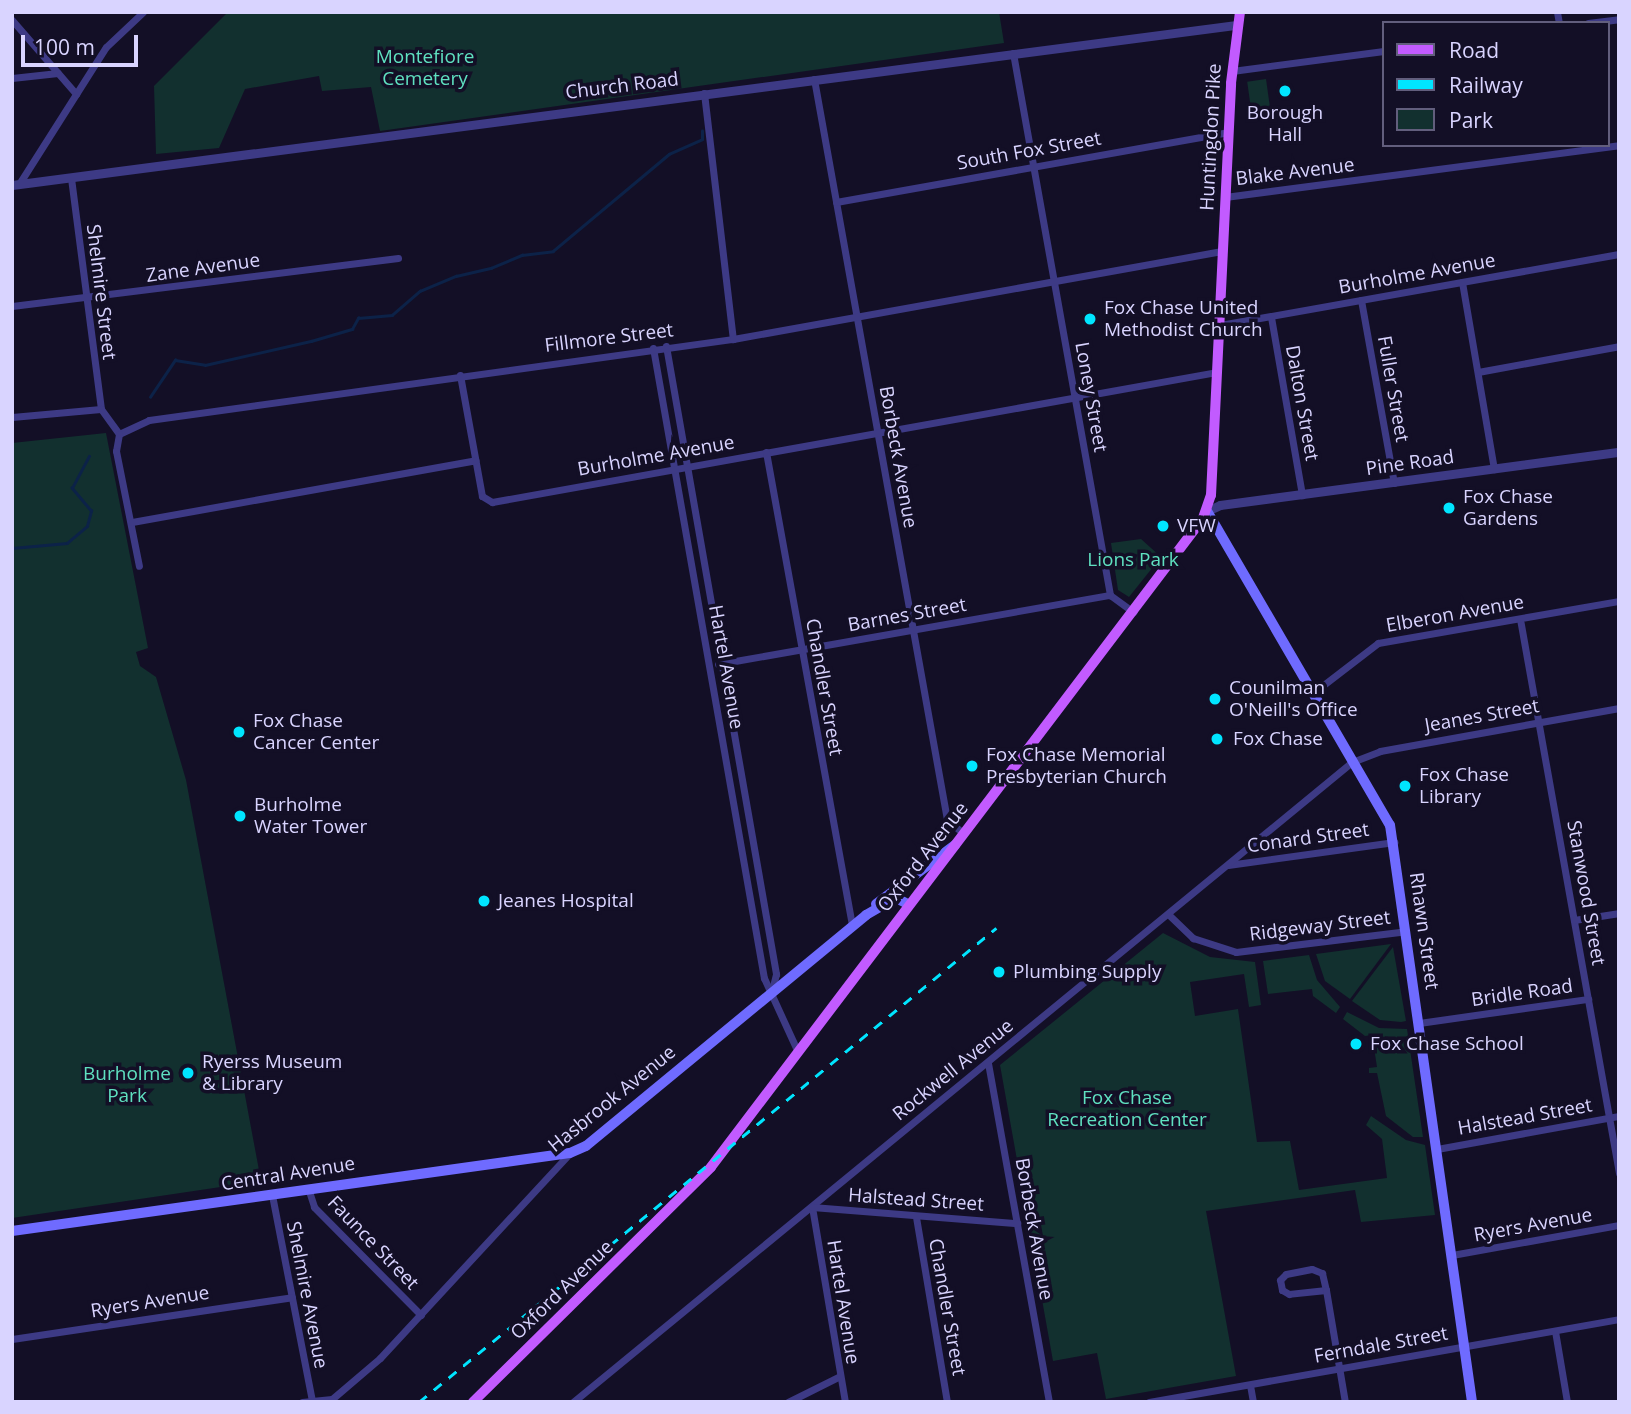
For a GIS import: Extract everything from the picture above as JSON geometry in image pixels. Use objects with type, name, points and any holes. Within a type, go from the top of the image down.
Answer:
[{"type":"main road","name":"Huntingdon Pike","points":[[1223,251],[1235,25],[1232,12]]},
{"type":"main road","name":"Huntingdon Pike","points":[[1235,25],[1240,12]]},
{"type":"main road","points":[[1208,511],[1223,251]]},
{"type":"main road","name":"Oxford Avenue","points":[[473,1402],[701,1179],[1208,511]]},
{"type":"main road","name":"Rhawn Street","points":[[1208,511],[1390,825],[1472,1402]]},
{"type":"main road","name":"Hasbrook Avenue","points":[[866,915],[883,896],[955,845]]},
{"type":"main road","name":"Hasbrook Avenue","points":[[570,1153],[586,1146],[866,915],[893,899],[908,904]]},
{"type":"main road","name":"Central Avenue","points":[[12,1231],[570,1153]]},
{"type":"street","points":[[16,185],[106,47],[143,12]]},
{"type":"street","points":[[12,20],[76,94]]},
{"type":"street","name":"Church Road","points":[[16,185],[1235,25]]},
{"type":"street","points":[[1232,71],[1382,51]]},
{"type":"street","name":"Loney Street","points":[[1013,53],[1110,595]]},
{"type":"street","points":[[12,78],[58,72]]},
{"type":"street","name":"Borbeck Avenue","points":[[814,79],[947,820],[963,833]]},
{"type":"street","points":[[704,93],[733,339]]},
{"type":"street","name":"South Fox Street","points":[[836,202],[1228,132]]},
{"type":"street","name":"Blake Avenue","points":[[1225,197],[1575,148]]},
{"type":"street","name":"Shelmire Street","points":[[71,178],[101,409]]},
{"type":"street","name":"Fillmore Street","points":[[119,434],[149,420],[666,346],[733,339],[1223,251]]},
{"type":"street","name":"Burholme Avenue","points":[[1220,325],[1619,254]]},
{"type":"street","name":"Zane Avenue","points":[[12,306],[85,300],[398,258]]},
{"type":"street","points":[[1462,282],[1494,469]]},
{"type":"street","name":"Fuller Street","points":[[1361,300],[1394,483]]},
{"type":"street","name":"Dalton Street","points":[[1271,317],[1303,495]]},
{"type":"street","name":"Hartel Avenue","points":[[666,346],[776,974],[772,990]]},
{"type":"street","points":[[1478,372],[1619,346]]},
{"type":"street","name":"Hartel Avenue","points":[[653,348],[764,978],[772,990],[797,1050]]},
{"type":"street","name":"Burholme Avenue","points":[[460,375],[482,496],[492,502],[1217,372]]},
{"type":"street","points":[[12,417],[101,409],[119,434],[116,451],[139,566]]},
{"type":"street","name":"Chandler Street","points":[[765,452],[852,926]]},
{"type":"street","name":"Pine Road","points":[[1208,511],[1220,505],[1616,452]]},
{"type":"street","points":[[132,522],[475,460]]},
{"type":"street","points":[[1110,595],[1133,612]]},
{"type":"street","name":"Barnes Street","points":[[710,665],[1110,595]]},
{"type":"street","name":"Elberon Avenue","points":[[1313,693],[1378,643],[1619,601]]},
{"type":"street","name":"Stanwood Street","points":[[1520,619],[1619,1173]]},
{"type":"street","name":"Jeanes Street","points":[[1352,762],[1380,751],[1619,708]]},
{"type":"street","name":"Rockwell Avenue","points":[[573,1402],[1352,762]]},
{"type":"street","name":"Conard Street","points":[[1227,866],[1394,842]]},
{"type":"street","points":[[1574,920],[1619,913]]},
{"type":"street","name":"Ridgeway Street","points":[[1168,914],[1193,938],[1236,952],[1406,931]]},
{"type":"street","name":"Bridle Road","points":[[1419,1023],[1588,999]]},
{"type":"street","name":"Borbeck Avenue","points":[[988,1063],[1049,1402]]},
{"type":"street","name":"Halstead Street","points":[[1437,1149],[1619,1116]]},
{"type":"street","name":"Hasbrook Avenue","points":[[303,1402],[332,1399],[349,1386],[421,1315],[570,1153]]},
{"type":"street","name":"Faunce Street","points":[[308,1188],[314,1207],[421,1315]]},
{"type":"street","name":"Shelmire Avenue","points":[[272,1195],[312,1401]]},
{"type":"street","name":"Hartel Avenue","points":[[812,1207],[845,1402]]},
{"type":"street","name":"Halstead Street","points":[[812,1207],[1017,1223]]},
{"type":"street","name":"Chandler Street","points":[[916,1217],[947,1402]]},
{"type":"street","name":"Ryers Avenue","points":[[1452,1255],[1619,1225]]},
{"type":"street","points":[[1326,1290],[1289,1294],[1282,1290],[1280,1280],[1286,1274],[1317,1270],[1326,1290],[1345,1402]]},
{"type":"street","name":"Ryers Avenue","points":[[12,1339],[292,1297]]},
{"type":"street","name":"Ferndale Street","points":[[1149,1402],[1619,1319]]},
{"type":"street","points":[[1555,1331],[1567,1402]]},
{"type":"street","points":[[788,1402],[840,1376]]},
{"type":"street","points":[[1250,1385],[1253,1402]]},
{"type":"green space","name":"Montefiore Cemetery","points":[[228,12],[999,12],[1004,43],[380,131],[371,87],[322,91],[319,76],[245,89],[219,148],[156,154],[154,86]]},
{"type":"green space","points":[[1266,79],[1270,109],[1251,111],[1247,82]]},
{"type":"green space","name":"Burholme Park","points":[[106,433],[148,648],[136,652],[140,666],[156,677],[186,780],[261,1181],[12,1218],[12,443]]},
{"type":"green space","name":"Lions Park","points":[[1141,539],[1161,557],[1129,597],[1118,590],[1111,543]]},
{"type":"green space","name":"Fox Chase Recreation Center","points":[[1163,933],[1210,957],[1255,962],[1261,1005],[1249,1007],[1244,974],[1190,982],[1195,1016],[1238,1009],[1257,1142],[1290,1141],[1299,1190],[1387,1178],[1382,1139],[1366,1125],[1371,1116],[1406,1140],[1425,1145],[1435,1215],[1361,1222],[1355,1190],[1206,1211],[1236,1376],[1106,1399],[1097,1353],[1053,1361],[1000,1065]]},
{"type":"green space","points":[[1391,944],[1350,999],[1325,981],[1316,954]]},
{"type":"green space","points":[[1393,947],[1406,1021],[1401,1022],[1380,1020],[1352,1001]]},
{"type":"green space","points":[[1309,955],[1317,980],[1340,1007],[1336,1013],[1313,996],[1312,989],[1268,994],[1263,961]]},
{"type":"green space","points":[[1347,1012],[1379,1028],[1407,1029],[1423,1137],[1413,1137],[1386,1116],[1377,1073],[1369,1073],[1369,1068],[1377,1067],[1372,1035],[1365,1036],[1343,1019]]},
{"type":"waterway","points":[[150,397],[175,360],[205,365],[311,341],[352,329],[358,318],[392,315],[420,291],[456,276],[491,268],[522,255],[553,251],[669,154],[702,139],[702,131]]},
{"type":"waterway","points":[[12,548],[67,543],[87,526],[91,511],[72,488],[89,456]]},
{"type":"railway","points":[[419,1402],[996,928]]},
{"type":"place","name":"Borough Hall","points":[[1285,91]]},
{"type":"place","name":"Fox Chase United Methodist Church","points":[[1090,319]]},
{"type":"place","name":"Fox Chase Gardens","points":[[1449,508]]},
{"type":"place","name":"VFW","points":[[1163,526]]},
{"type":"place","name":"Counilman O'Neill's Office","points":[[1215,699]]},
{"type":"place","name":"Fox Chase Cancer Center","points":[[239,732]]},
{"type":"place","name":"Fox Chase","points":[[1217,739]]},
{"type":"place","name":"Fox Chase Memorial Presbyterian Church","points":[[972,766]]},
{"type":"place","name":"Fox Chase Library","points":[[1405,786]]},
{"type":"place","name":"Burholme Water Tower","points":[[240,816]]},
{"type":"place","name":"Jeanes Hospital","points":[[484,901]]},
{"type":"place","name":"Plumbing Supply","points":[[999,972]]},
{"type":"place","name":"Fox Chase School","points":[[1356,1044]]},
{"type":"place","name":"Ryerss Museum & Library","points":[[188,1073]]}]
